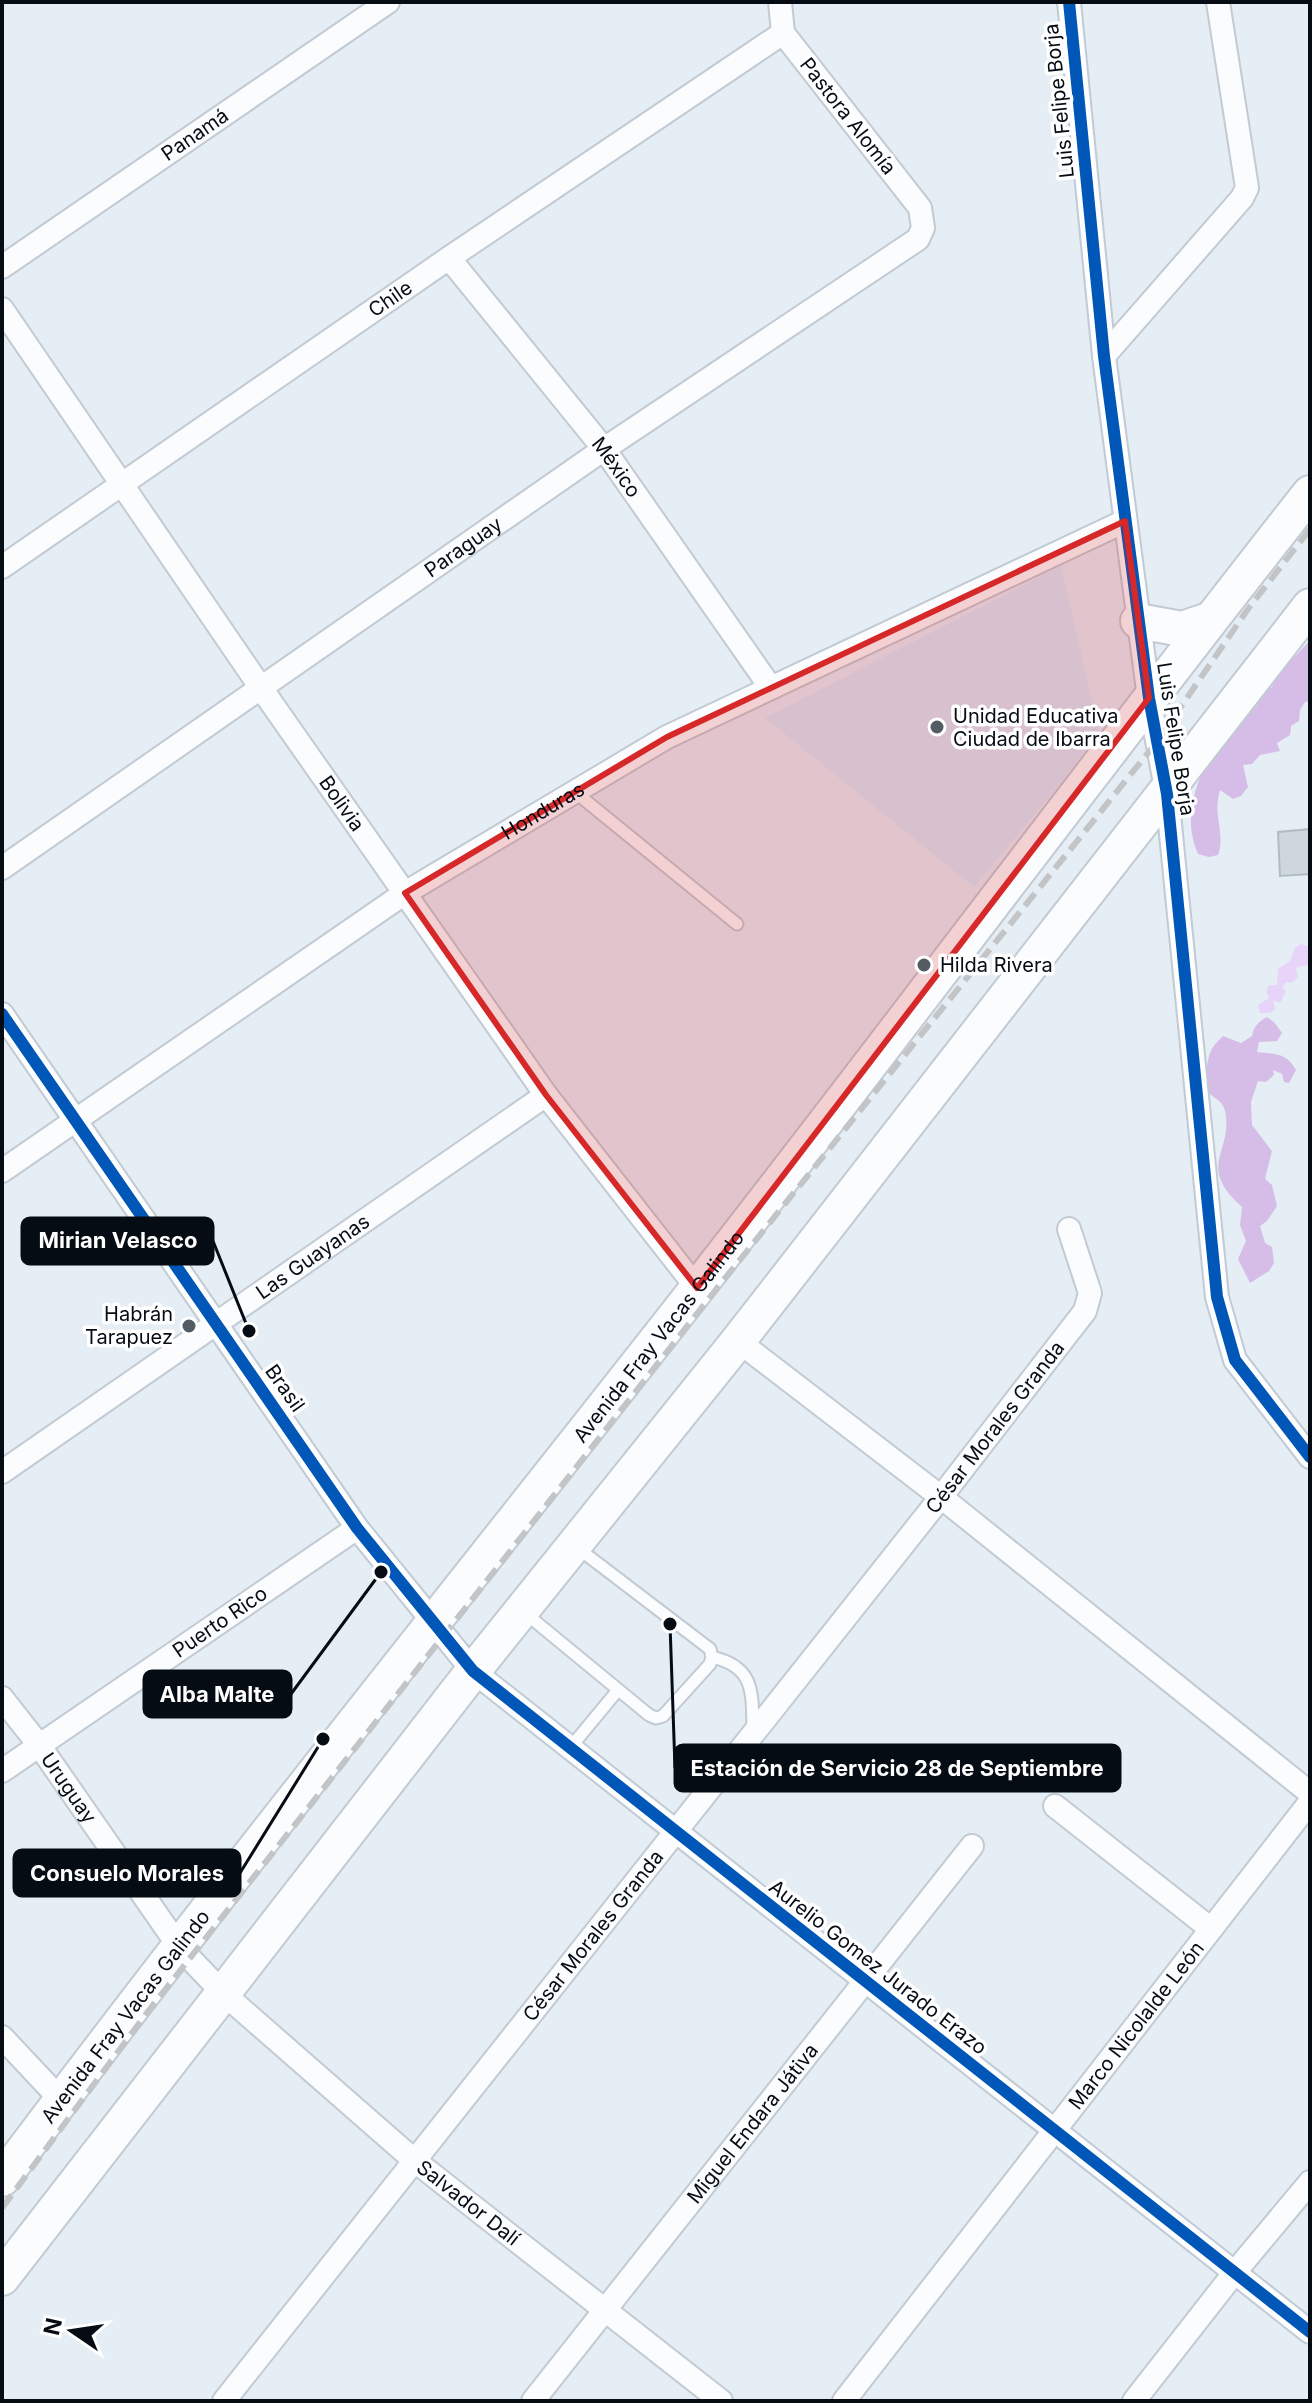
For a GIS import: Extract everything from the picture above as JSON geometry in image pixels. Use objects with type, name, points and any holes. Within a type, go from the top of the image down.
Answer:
[{"type":"main road","name":"Avenida Fray Vacas Galindo","points":[[2,2179],[432,1622],[697,1288],[1209,620],[1310,493]]},
{"type":"main road","points":[[2,2278],[473,1671],[738,1341],[1167,794],[1310,606]]},
{"type":"main road","points":[[1138,621],[1182,629],[1209,620]]},
{"type":"street","name":"Panamá","points":[[2,267],[388,2]]},
{"type":"street","points":[[780,2],[783,33]]},
{"type":"street","name":"Luis Felipe Borja","points":[[1069,2],[1104,356],[1149,698],[1167,794],[1217,1297],[1235,1360],[1310,1457]]},
{"type":"street","points":[[1104,356],[1242,198],[1247,188],[1218,2]]},
{"type":"street","name":"Pastora Alomía","points":[[783,33],[920,208],[923,228]]},
{"type":"street","name":"Chile","points":[[2,567],[449,258],[783,33]]},
{"type":"street","name":"Paraguay","points":[[2,868],[604,449],[918,239],[923,228]]},
{"type":"street","name":"México","points":[[449,258],[604,449],[771,688]]},
{"type":"street","name":"Bolivia","points":[[2,309],[261,688],[546,1095],[697,1288]]},
{"type":"street","name":"Honduras","points":[[2,1171],[405,893],[667,737],[1125,521]]},
{"type":"street","name":"Brasil","points":[[2,1014],[357,1528],[432,1622]]},
{"type":"street","name":"Las Guayanas","points":[[2,1472],[546,1095]]},
{"type":"street","name":"César Morales Granda","points":[[224,2401],[1085,1311],[1090,1293],[1069,1229]]},
{"type":"street","points":[[738,1341],[941,1497],[1310,1793]]},
{"type":"street","name":"Puerto Rico","points":[[2,1771],[357,1528]]},
{"type":"street","name":"Aurelio Gomez Jurado Erazo","points":[[432,1622],[473,1671],[1310,2332]]},
{"type":"street","name":"Uruguay","points":[[2,1698],[39,1745],[180,1948],[224,1994]]},
{"type":"street","name":"Marco Nicolalde León","points":[[844,2401],[1310,1802]]},
{"type":"street","points":[[1055,1806],[1211,1929]]},
{"type":"street","name":"Miguel Endara Játiva","points":[[533,2401],[972,1846]]},
{"type":"street","name":"Salvador Dalí","points":[[224,1994],[415,2161],[721,2401]]},
{"type":"street","points":[[2,2037],[61,2100]]},
{"type":"street","points":[[1134,2401],[1310,2182]]},
{"type":"lane","points":[[575,792],[737,924]]},
{"type":"lane","points":[[521,1610],[656,1718],[663,1716],[710,1664],[710,1649],[573,1545]]},
{"type":"lane","points":[[712,1657],[728,1660],[744,1671],[752,1692],[753,1734]]},
{"type":"lane","points":[[570,1748],[618,1690]]},
{"type":"highlighted area","points":[[1125,521],[1149,698],[697,1288],[546,1095],[405,893],[667,737]]},
{"type":"shaded area","name":"Unidad Educativa Ciudad de Ibarra","points":[[1061,566],[1100,736],[974,887],[765,718]]},
{"type":"shaded area","points":[[1310,640],[1310,701],[1305,702],[1300,710],[1299,721],[1291,726],[1290,735],[1277,743],[1280,751],[1260,755],[1252,764],[1243,765],[1248,787],[1241,796],[1233,799],[1220,790],[1217,808],[1221,839],[1218,855],[1209,857],[1198,854],[1191,820],[1192,804],[1203,771],[1229,727],[1236,729],[1243,717],[1257,706],[1258,692],[1272,687],[1284,668]]},
{"type":"shaded area","points":[[1301,944],[1310,947],[1310,964],[1296,968],[1298,978],[1291,983],[1286,982],[1282,988],[1286,991],[1280,1003],[1273,1000],[1275,1009],[1270,1013],[1260,1013],[1258,1005],[1269,998],[1266,992],[1269,985],[1277,985],[1278,969],[1290,961],[1295,948]]},
{"type":"shaded area","points":[[1267,1017],[1282,1033],[1277,1041],[1259,1042],[1257,1052],[1284,1057],[1296,1070],[1289,1083],[1284,1082],[1282,1074],[1273,1070],[1274,1075],[1266,1082],[1258,1081],[1251,1102],[1252,1125],[1272,1151],[1265,1179],[1272,1185],[1277,1206],[1260,1226],[1265,1243],[1272,1247],[1274,1263],[1269,1271],[1250,1283],[1238,1259],[1246,1241],[1240,1225],[1242,1207],[1228,1192],[1218,1169],[1225,1137],[1225,1111],[1209,1093],[1206,1072],[1211,1051],[1223,1036],[1241,1043],[1252,1036],[1257,1025]]},
{"type":"building","points":[[1310,829],[1310,874],[1280,876],[1278,832]]},
{"type":"railway","points":[[2,2208],[146,2014],[714,1292],[1156,743],[1248,609],[1310,529]]},
{"type":"cycle path","points":[[1069,2],[1104,356],[1149,698],[1167,794],[1217,1297],[1235,1360],[1310,1457]]},
{"type":"cycle path","points":[[2,1014],[357,1528],[473,1671],[1310,2332]]},
{"type":"place","name":"Unidad Educativa Ciudad de Ibarra","points":[[937,727]]},
{"type":"place","name":"Hilda Rivera","points":[[924,965]]},
{"type":"place","name":"Habrán Tarapuez","points":[[189,1326]]},
{"type":"place","name":"Mirian Velasco","points":[[249,1331]]},
{"type":"place","name":"Alba Malte","points":[[381,1572]]},
{"type":"place","name":"Estación de Servicio 28 de Septiembre","points":[[670,1624]]},
{"type":"place","name":"Consuelo Morales","points":[[323,1739]]}]
